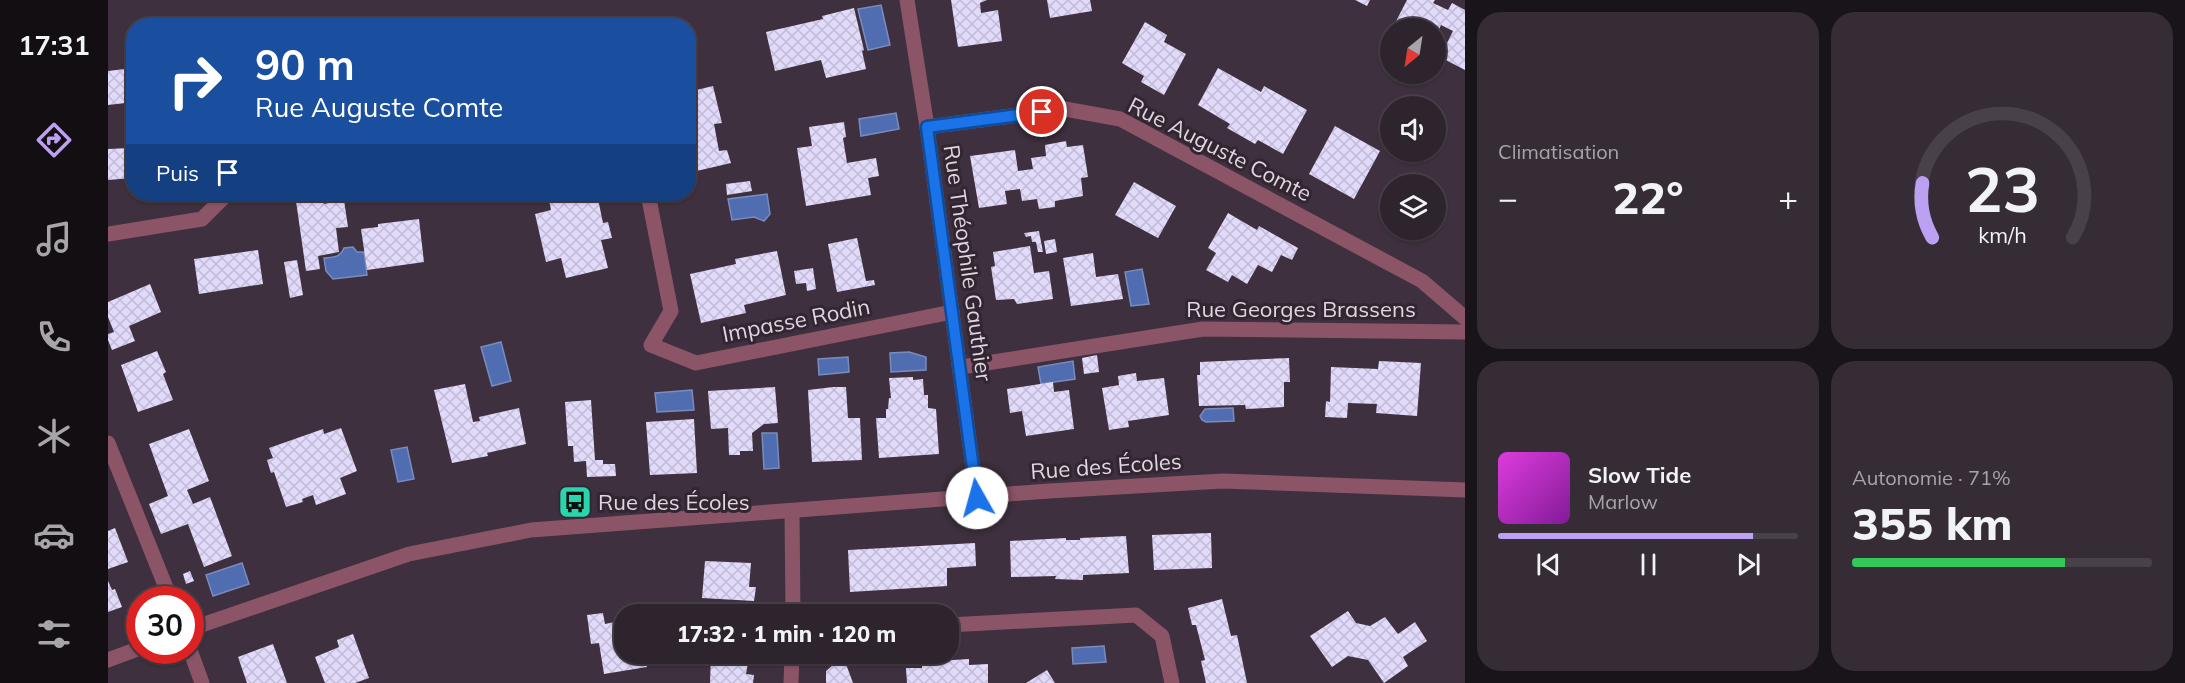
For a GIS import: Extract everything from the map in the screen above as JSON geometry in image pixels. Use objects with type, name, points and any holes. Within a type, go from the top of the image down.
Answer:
[{"type":"street","name":"Rue Théophile Gauthier","points":[[907,0],[961,367],[977,498]]},
{"type":"street","name":"Rue Auguste Comte","points":[[927,127],[1065,109],[1120,120],[1422,281],[1465,318]]},
{"type":"street","points":[[108,234],[202,219],[220,201]]},
{"type":"street","name":"Impasse Rodin","points":[[649,201],[671,311],[651,345],[696,363],[952,312]]},
{"type":"street","name":"Rue Georges Brassens","points":[[961,367],[1203,328],[1465,332]]},
{"type":"street","points":[[108,443],[165,586]]},
{"type":"street","name":"Rue des Écoles","points":[[204,624],[409,555],[531,530],[1223,481],[1465,490]]},
{"type":"street","points":[[792,511],[793,604]]},
{"type":"street","points":[[959,623],[1136,615],[1162,636],[1172,683]]},
{"type":"street","points":[[108,660],[126,653]]},
{"type":"street","points":[[195,664],[202,683]]},
{"type":"street","points":[[791,683],[792,664]]},
{"type":"water","points":[[881,5],[890,45],[868,50],[858,9]]},
{"type":"water","points":[[896,113],[899,129],[861,136],[859,119]]},
{"type":"water","points":[[767,194],[770,214],[764,221],[754,217],[732,220],[728,199]]},
{"type":"water","points":[[353,247],[357,252],[364,252],[367,275],[333,279],[326,271],[324,258],[336,256],[344,248]]},
{"type":"water","points":[[1142,269],[1149,304],[1131,306],[1125,272]]},
{"type":"water","points":[[501,342],[511,381],[492,386],[481,347]]},
{"type":"water","points":[[909,352],[926,357],[926,370],[891,372],[890,353]]},
{"type":"water","points":[[848,357],[849,372],[819,375],[818,359]]},
{"type":"water","points":[[1073,361],[1075,379],[1041,384],[1038,367]]},
{"type":"water","points":[[692,390],[694,410],[657,412],[655,393]]},
{"type":"water","points":[[1233,408],[1234,421],[1206,422],[1200,416],[1205,409]]},
{"type":"water","points":[[762,433],[777,433],[779,468],[764,469]]},
{"type":"water","points":[[407,447],[414,479],[398,482],[391,450]]},
{"type":"water","points":[[242,563],[249,584],[213,596],[206,575]]},
{"type":"water","points":[[1104,646],[1106,662],[1073,664],[1072,648]]},
{"type":"building","points":[[951,0],[987,0],[980,3],[981,13],[998,10],[1002,41],[958,47]]},
{"type":"building","points":[[1047,0],[1090,0],[1092,11],[1050,18]]},
{"type":"building","points":[[1355,0],[1370,0],[1367,6]]},
{"type":"building","points":[[1407,0],[1435,0],[1433,3],[1448,10],[1452,3],[1465,10],[1465,70],[1446,60],[1446,45],[1453,31],[1446,28],[1446,18],[1398,18]]},
{"type":"building","points":[[854,8],[866,69],[826,78],[821,60],[775,71],[766,32],[823,19],[822,16]]},
{"type":"building","points":[[1145,22],[1167,35],[1164,42],[1186,54],[1164,95],[1141,82],[1144,76],[1122,63]]},
{"type":"building","points":[[1218,68],[1261,92],[1264,86],[1307,110],[1283,154],[1258,140],[1255,144],[1227,128],[1230,124],[1198,105]]},
{"type":"building","points":[[126,69],[126,103],[108,105],[108,71]]},
{"type":"building","points":[[713,86],[722,123],[714,124],[719,151],[727,150],[731,163],[696,171],[696,90]]},
{"type":"building","points":[[844,122],[846,137],[843,138],[847,163],[876,158],[879,176],[868,178],[871,195],[806,206],[797,148],[812,146],[809,127]]},
{"type":"building","points":[[1335,126],[1380,151],[1354,199],[1309,174]]},
{"type":"building","points":[[1066,141],[1067,147],[1083,145],[1088,177],[1081,178],[1083,196],[1055,201],[1055,207],[1039,209],[1037,199],[1022,201],[1020,189],[1005,191],[1007,204],[979,208],[970,156],[1015,150],[1018,171],[1033,169],[1031,158],[1046,156],[1045,145]]},
{"type":"building","points":[[126,148],[126,178],[108,180],[108,149]]},
{"type":"building","points":[[750,181],[752,191],[727,195],[726,184]]},
{"type":"building","points":[[1134,182],[1176,206],[1158,238],[1115,215]]},
{"type":"building","points":[[296,201],[324,201],[324,204],[344,201],[348,227],[336,228],[339,252],[318,256],[320,269],[306,271]]},
{"type":"building","points":[[549,201],[598,201],[603,223],[608,222],[612,238],[601,240],[608,268],[566,278],[561,258],[546,262],[535,214],[551,210]]},
{"type":"building","points":[[1228,213],[1257,230],[1259,226],[1298,248],[1292,260],[1281,255],[1272,272],[1258,265],[1247,284],[1232,275],[1228,282],[1206,270],[1216,253],[1208,248]]},
{"type":"building","points":[[419,219],[424,262],[367,270],[361,229],[378,227],[378,224]]},
{"type":"building","points":[[1039,231],[1043,252],[1038,252],[1036,242],[1032,242],[1031,236],[1026,237],[1024,233]]},
{"type":"building","points":[[857,238],[866,281],[874,280],[875,285],[837,292],[828,244]]},
{"type":"building","points":[[1055,239],[1057,252],[1046,254],[1044,241]]},
{"type":"building","points":[[1030,246],[1034,273],[1049,271],[1053,299],[1017,304],[1014,299],[996,300],[991,267],[995,266],[993,252]]},
{"type":"building","points":[[258,250],[263,284],[199,294],[194,259]]},
{"type":"building","points":[[777,251],[786,295],[744,305],[746,313],[701,323],[690,274],[736,264],[735,259]]},
{"type":"building","points":[[1093,253],[1096,277],[1118,274],[1123,299],[1071,306],[1063,258]]},
{"type":"building","points":[[297,260],[303,295],[290,298],[284,262]]},
{"type":"building","points":[[813,268],[816,289],[807,291],[806,283],[796,284],[794,271]]},
{"type":"building","points":[[150,284],[161,312],[129,326],[135,341],[112,350],[108,334],[114,332],[108,317],[108,302]]},
{"type":"building","points":[[157,351],[166,372],[163,374],[173,400],[138,412],[121,365]]},
{"type":"building","points":[[1097,355],[1099,372],[1084,374],[1082,358]]},
{"type":"building","points":[[1289,358],[1290,382],[1284,382],[1284,407],[1246,409],[1245,405],[1199,406],[1197,375],[1200,375],[1200,362]]},
{"type":"building","points":[[1379,361],[1421,363],[1417,416],[1376,413],[1377,404],[1348,403],[1347,418],[1325,417],[1326,401],[1330,402],[1331,367],[1378,369]]},
{"type":"building","points":[[1136,373],[1137,381],[1164,378],[1169,415],[1128,421],[1129,427],[1109,430],[1102,388],[1119,385],[1118,376]]},
{"type":"building","points":[[913,377],[913,380],[923,379],[924,395],[928,395],[928,408],[936,409],[939,454],[879,458],[876,418],[886,418],[886,409],[888,409],[889,398],[891,398],[889,378]]},
{"type":"building","points":[[1053,382],[1054,392],[1069,390],[1074,429],[1026,436],[1022,411],[1010,413],[1007,389]]},
{"type":"building","points":[[465,384],[473,422],[480,421],[479,417],[519,408],[526,444],[487,453],[488,456],[452,463],[434,390]]},
{"type":"building","points":[[775,387],[778,423],[764,424],[752,433],[753,451],[740,451],[740,455],[729,455],[728,428],[711,429],[708,391]]},
{"type":"building","points":[[846,387],[848,418],[860,418],[862,460],[812,462],[808,390]]},
{"type":"building","points":[[591,400],[595,460],[603,460],[603,464],[615,464],[616,476],[587,477],[586,461],[574,462],[573,446],[568,446],[565,402]]},
{"type":"building","points":[[694,419],[697,473],[650,475],[646,422]]},
{"type":"building","points":[[341,428],[357,471],[340,478],[346,494],[316,505],[313,495],[302,499],[303,502],[286,507],[274,472],[271,473],[267,460],[273,458],[269,448],[323,429],[324,434]]},
{"type":"building","points":[[189,429],[209,481],[187,490],[193,504],[210,497],[232,556],[204,567],[188,524],[161,534],[149,504],[168,496],[149,444]]},
{"type":"building","points":[[115,528],[128,562],[108,569],[108,531]]},
{"type":"building","points":[[1211,533],[1212,568],[1154,570],[1152,535]]},
{"type":"building","points":[[1126,536],[1129,573],[1083,575],[1083,580],[1055,579],[1056,576],[1011,577],[1010,541],[1066,538],[1066,540],[1080,540],[1080,538]]},
{"type":"building","points":[[975,543],[976,566],[947,568],[947,586],[850,592],[848,550]]},
{"type":"building","points":[[705,561],[751,563],[749,587],[756,587],[754,601],[702,598]]},
{"type":"building","points":[[190,571],[194,581],[186,584],[183,574]]},
{"type":"building","points":[[108,581],[112,590],[115,589],[122,607],[108,612]]},
{"type":"building","points":[[1222,599],[1231,636],[1237,635],[1247,683],[1206,683],[1201,661],[1205,660],[1196,625],[1192,625],[1188,608]]},
{"type":"building","points":[[1348,611],[1356,623],[1370,626],[1385,617],[1398,634],[1415,622],[1427,641],[1403,657],[1408,666],[1384,683],[1368,660],[1348,656],[1332,667],[1310,636]]},
{"type":"building","points":[[603,613],[605,624],[614,622],[614,664],[647,664],[647,667],[604,674],[599,643],[591,644],[587,615]]},
{"type":"building","points":[[353,634],[369,678],[355,683],[325,683],[315,657],[339,647],[337,640]]},
{"type":"building","points":[[273,644],[287,683],[247,683],[238,657]]},
{"type":"building","points":[[969,659],[969,665],[988,664],[988,683],[907,683],[906,668],[922,668],[922,664],[959,664],[959,660]]},
{"type":"building","points":[[711,664],[748,664],[746,674],[754,675],[753,683],[710,683]]},
{"type":"building","points":[[846,664],[853,683],[826,683],[826,671],[833,665]]},
{"type":"building","points":[[1047,670],[1055,683],[1026,683]]},
{"type":"place","name":"Rue des Écoles","points":[[575,502]]},
{"type":"route","points":[[977,498],[927,127],[1042,112]]}]
